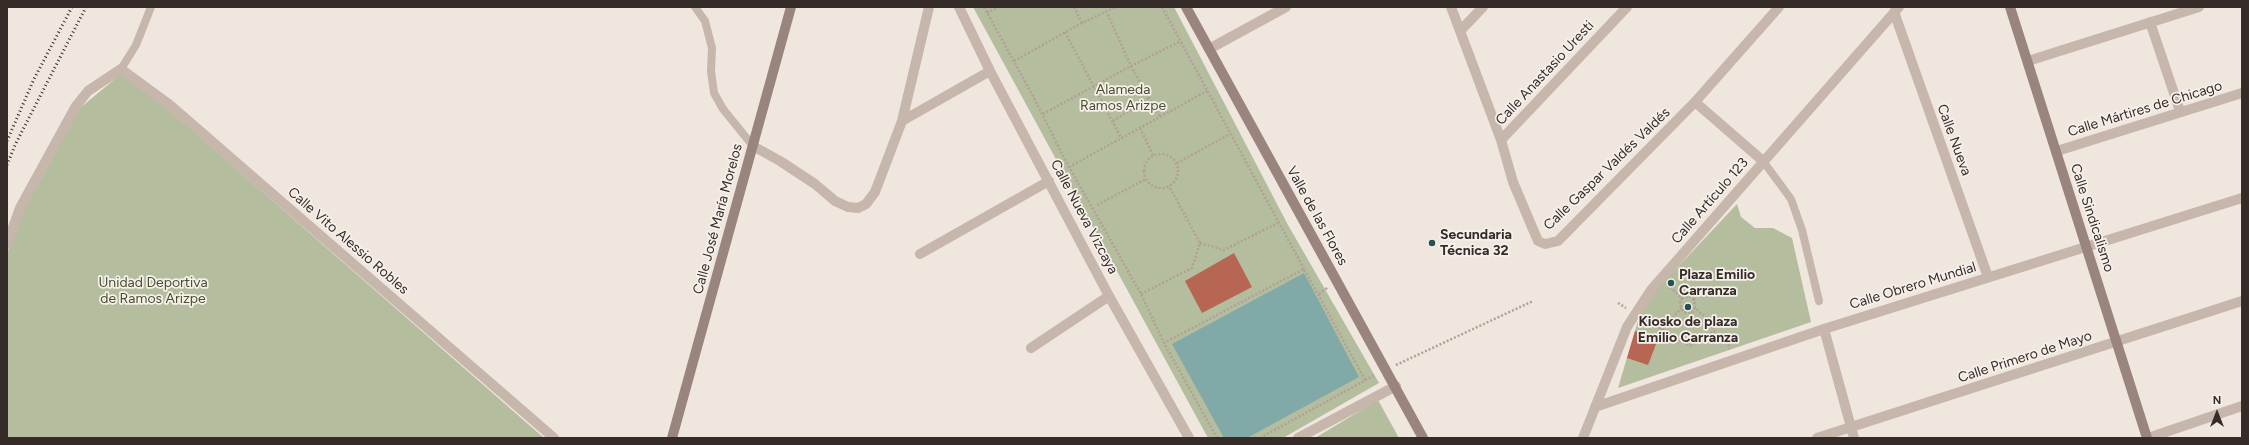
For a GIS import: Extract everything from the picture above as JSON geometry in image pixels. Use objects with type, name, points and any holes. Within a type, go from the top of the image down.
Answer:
[{"type":"street","name":"Calle José María Morelos","points":[[672,438],[791,7]]},
{"type":"street","points":[[753,146],[780,161],[815,184],[835,201],[848,207],[858,208],[866,204],[875,192],[902,121],[930,7]]},
{"type":"street","name":"Calle Nueva Vizcaya","points":[[959,7],[990,71],[1109,296],[1189,438]]},
{"type":"street","name":"Valle de las Flores","points":[[1186,7],[1396,386],[1423,438]]},
{"type":"street","points":[[1209,49],[1286,7]]},
{"type":"street","name":"Calle Gaspar Valdés Valdés","points":[[1451,7],[1500,140],[1513,182],[1538,241],[1545,244],[1558,241],[1695,102],[1779,7]]},
{"type":"street","points":[[1460,31],[1483,7]]},
{"type":"street","name":"Calle Anastasio Uresti","points":[[1500,140],[1627,7]]},
{"type":"street","name":"Calle Sindicalismo","points":[[2010,7],[2147,438]]},
{"type":"street","points":[[2028,61],[2199,7]]},
{"type":"street","name":"Calle Artículo 123","points":[[1583,438],[1628,327],[1651,290],[1896,10]]},
{"type":"street","name":"Calle Nueva","points":[[1896,10],[1988,277]]},
{"type":"street","points":[[2150,22],[2180,111]]},
{"type":"street","points":[[7,244],[20,208],[76,106],[88,92],[120,69]]},
{"type":"street","name":"Calle Vito Alessio Robles","points":[[120,69],[170,105],[554,438]]},
{"type":"street","points":[[902,121],[990,71]]},
{"type":"street","name":"Calle Mártires de Chicago","points":[[2056,151],[2180,111],[2242,93]]},
{"type":"street","points":[[1695,102],[1763,161]]},
{"type":"street","points":[[920,254],[1049,181]]},
{"type":"street","name":"Calle Obrero Mundial","points":[[1595,407],[1824,329],[2242,198]]},
{"type":"street","points":[[1031,348],[1109,296]]},
{"type":"street","name":"Calle Primero de Mayo","points":[[1817,438],[2242,301]]},
{"type":"street","points":[[1824,329],[1854,438]]},
{"type":"street","points":[[1298,438],[1396,386]]},
{"type":"street","points":[[2147,438],[2242,406]]},
{"type":"lane","points":[[120,69],[136,45],[151,7]]},
{"type":"lane","points":[[695,7],[705,21],[712,48],[711,71],[714,93],[723,109],[753,146]]},
{"type":"lane","points":[[1763,161],[1791,199],[1802,230],[1819,301]]},
{"type":"path","points":[[984,7],[1069,167],[1141,294],[1164,343],[1217,438]]},
{"type":"path","points":[[987,14],[999,7]]},
{"type":"path","points":[[1074,7],[1082,23]]},
{"type":"path","points":[[1014,61],[1082,23],[1116,7]]},
{"type":"path","points":[[1162,7],[1278,223],[1365,380]]},
{"type":"path","points":[[1106,11],[1131,66],[1160,117]]},
{"type":"path","points":[[1065,32],[1121,138]]},
{"type":"path","points":[[1043,114],[1094,85],[1181,41]]},
{"type":"path","points":[[1069,167],[1207,91]]},
{"type":"path","points":[[1113,121],[1150,98]]},
{"type":"path","points":[[1140,128],[1153,156]]},
{"type":"path","points":[[1177,163],[1230,134]]},
{"type":"path","points":[[1158,154],[1169,155],[1177,163],[1177,178],[1169,186],[1154,186],[1146,178],[1146,163],[1153,156],[1158,154]]},
{"type":"path","points":[[1097,205],[1146,178]]},
{"type":"path","points":[[1169,186],[1200,243],[1224,250],[1278,223]]},
{"type":"path","points":[[1141,294],[1192,268],[1200,243]]},
{"type":"path","points":[[1164,343],[1304,269]]},
{"type":"path","points":[[1661,279],[1682,298]]},
{"type":"path","points":[[1709,289],[1698,293],[1694,300],[1695,308],[1711,322],[1714,331],[1727,342],[1730,349]]},
{"type":"path","points":[[1682,298],[1689,296],[1694,300]]},
{"type":"path","points":[[1682,298],[1680,301],[1681,307],[1686,313],[1692,312],[1695,308]]},
{"type":"path","points":[[1260,438],[1365,380],[1533,301]]},
{"type":"path","points":[[1662,330],[1681,307]]},
{"type":"path","points":[[1639,316],[1690,346],[1714,331]]},
{"type":"green space","name":"Alameda Ramos Arizpe","points":[[973,7],[1174,7],[1288,225],[1379,383],[1283,438],[1208,438]]},
{"type":"green space","name":"Unidad Deportiva de Ramos Arizpe","points":[[121,74],[169,110],[544,438],[7,438],[7,254],[17,223],[80,108]]},
{"type":"green space","points":[[1737,204],[1741,217],[1755,228],[1773,228],[1792,238],[1811,322],[1618,388],[1643,304]]},
{"type":"green space","points":[[1378,400],[1399,438],[1315,438]]},
{"type":"water","points":[[1304,273],[1359,377],[1247,438],[1224,438],[1172,344]]},
{"type":"building","points":[[1234,253],[1252,287],[1202,313],[1185,281]]},
{"type":"building","points":[[1635,331],[1658,339],[1648,365],[1627,358]]},
{"type":"railway","points":[[7,141],[34,79],[72,7]]},
{"type":"railway","points":[[7,165],[15,145],[86,7]]},
{"type":"place","name":"Secundaria Técnica 32","points":[[1432,243]]},
{"type":"place","name":"Plaza Emilio Carranza","points":[[1671,283]]},
{"type":"place","name":"Kiosko de plaza Emilio Carranza","points":[[1688,307]]}]
